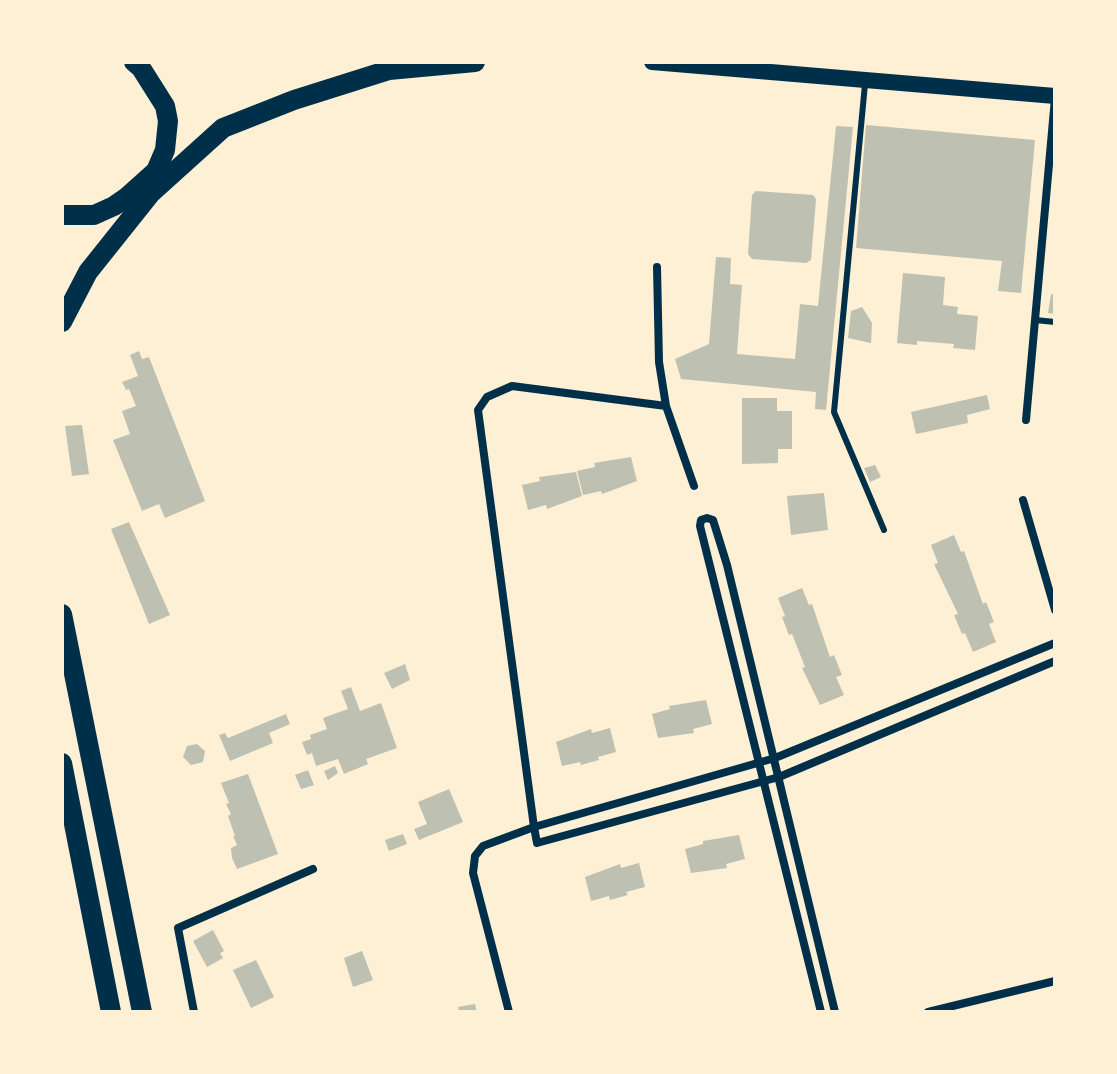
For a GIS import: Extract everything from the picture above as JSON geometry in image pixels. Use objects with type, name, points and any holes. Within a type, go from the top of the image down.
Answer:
[{"type":"highway","points":[[62,215],[94,215],[114,206],[156,171],[165,150],[168,121],[165,106],[134,62]]},
{"type":"highway","points":[[62,322],[88,272],[151,193],[223,128],[294,100],[389,70],[475,62]]},
{"type":"highway","points":[[62,614],[142,1012]]},
{"type":"highway","points":[[62,763],[111,1012]]},
{"type":"main road","points":[[652,62],[1055,97]]},
{"type":"street","points":[[1026,420],[1055,97]]},
{"type":"street","points":[[657,267],[659,362],[666,406],[694,486]]},
{"type":"street","points":[[666,406],[512,386],[487,397],[478,410],[537,843],[779,777],[1055,661]]},
{"type":"street","points":[[1023,500],[1055,610]]},
{"type":"street","points":[[821,1012],[700,526],[701,520],[707,518],[713,520],[727,565],[835,1012]]},
{"type":"street","points":[[509,1012],[473,873],[475,856],[483,846],[534,827],[775,758],[1055,643]]},
{"type":"street","points":[[194,1012],[178,928],[313,869]]},
{"type":"street","points":[[928,1012],[1055,981]]},
{"type":"lane","points":[[865,80],[834,412],[884,530]]},
{"type":"lane","points":[[1035,320],[1055,322]]},
{"type":"building","points":[[866,125],[1035,140],[1021,293],[998,291],[1002,261],[856,248]]},
{"type":"building","points":[[836,126],[853,127],[826,410],[815,409],[816,392],[681,379],[675,359],[709,344],[716,257],[731,258],[730,284],[742,285],[737,354],[795,359],[800,304],[818,306]]},
{"type":"building","points":[[756,191],[813,195],[816,199],[811,260],[806,263],[752,259],[748,254],[752,195]]},
{"type":"building","points":[[903,273],[945,277],[943,305],[958,307],[957,314],[978,316],[975,350],[953,348],[954,344],[897,343]]},
{"type":"building","points":[[1051,294],[1055,295],[1055,314],[1048,313]]},
{"type":"building","points":[[862,307],[872,323],[871,343],[848,338],[851,311]]},
{"type":"building","points":[[139,351],[142,359],[149,357],[205,501],[165,518],[159,504],[142,511],[113,440],[130,434],[122,411],[136,406],[129,389],[126,390],[122,382],[138,376],[130,355]]},
{"type":"building","points":[[987,395],[990,409],[967,415],[968,423],[916,434],[911,412]]},
{"type":"building","points":[[742,398],[777,398],[777,411],[792,411],[792,449],[778,449],[778,463],[742,464]]},
{"type":"building","points":[[82,425],[89,474],[72,476],[65,426]]},
{"type":"building","points":[[631,457],[637,481],[602,494],[601,491],[583,495],[577,471],[595,467],[594,463]]},
{"type":"building","points":[[875,465],[881,477],[870,482],[864,468]]},
{"type":"building","points":[[576,472],[582,496],[547,509],[546,505],[528,510],[522,485],[540,481],[539,477]]},
{"type":"building","points":[[824,493],[828,530],[791,535],[787,496]]},
{"type":"building","points":[[129,522],[170,615],[149,624],[111,529]]},
{"type":"building","points":[[954,535],[961,552],[964,551],[983,604],[986,602],[994,622],[989,624],[996,642],[973,652],[965,633],[962,634],[954,615],[958,614],[934,564],[938,563],[931,545]]},
{"type":"building","points":[[802,588],[809,605],[812,604],[830,657],[834,655],[842,675],[836,677],[844,695],[820,705],[802,668],[805,667],[792,634],[789,635],[778,598]]},
{"type":"building","points":[[405,664],[410,680],[392,689],[384,673]]},
{"type":"building","points":[[351,687],[360,711],[381,703],[397,748],[366,759],[368,764],[344,774],[338,759],[316,766],[312,753],[307,755],[302,742],[311,739],[310,735],[327,729],[323,718],[348,709],[341,691]]},
{"type":"building","points":[[706,700],[712,724],[693,729],[694,733],[658,738],[652,714],[670,709],[669,706]]},
{"type":"building","points":[[286,714],[290,724],[269,733],[273,743],[230,761],[219,735],[225,733],[228,738]]},
{"type":"building","points":[[610,728],[616,752],[581,765],[580,762],[562,766],[556,742],[591,729],[592,733]]},
{"type":"building","points":[[197,744],[205,751],[203,762],[191,765],[183,757],[187,746]]},
{"type":"building","points":[[335,766],[338,773],[328,780],[324,771]]},
{"type":"building","points":[[308,770],[314,785],[301,789],[295,775]]},
{"type":"building","points":[[248,774],[278,854],[237,869],[231,848],[237,845],[228,816],[231,814],[226,804],[229,803],[221,783]]},
{"type":"building","points":[[449,789],[463,822],[419,840],[414,829],[427,824],[418,802]]},
{"type":"building","points":[[403,834],[407,844],[389,851],[385,840]]},
{"type":"building","points":[[739,835],[745,859],[726,864],[727,868],[691,873],[685,849],[703,844],[703,841]]},
{"type":"building","points":[[639,863],[645,887],[610,900],[609,896],[591,901],[585,877],[620,864],[621,868]]},
{"type":"building","points":[[213,930],[224,951],[220,953],[223,958],[207,967],[193,941]]},
{"type":"building","points":[[362,951],[373,980],[353,987],[344,958]]},
{"type":"building","points":[[256,960],[274,997],[251,1008],[233,970]]},
{"type":"building","points":[[475,1004],[477,1012],[459,1012],[458,1007]]}]
